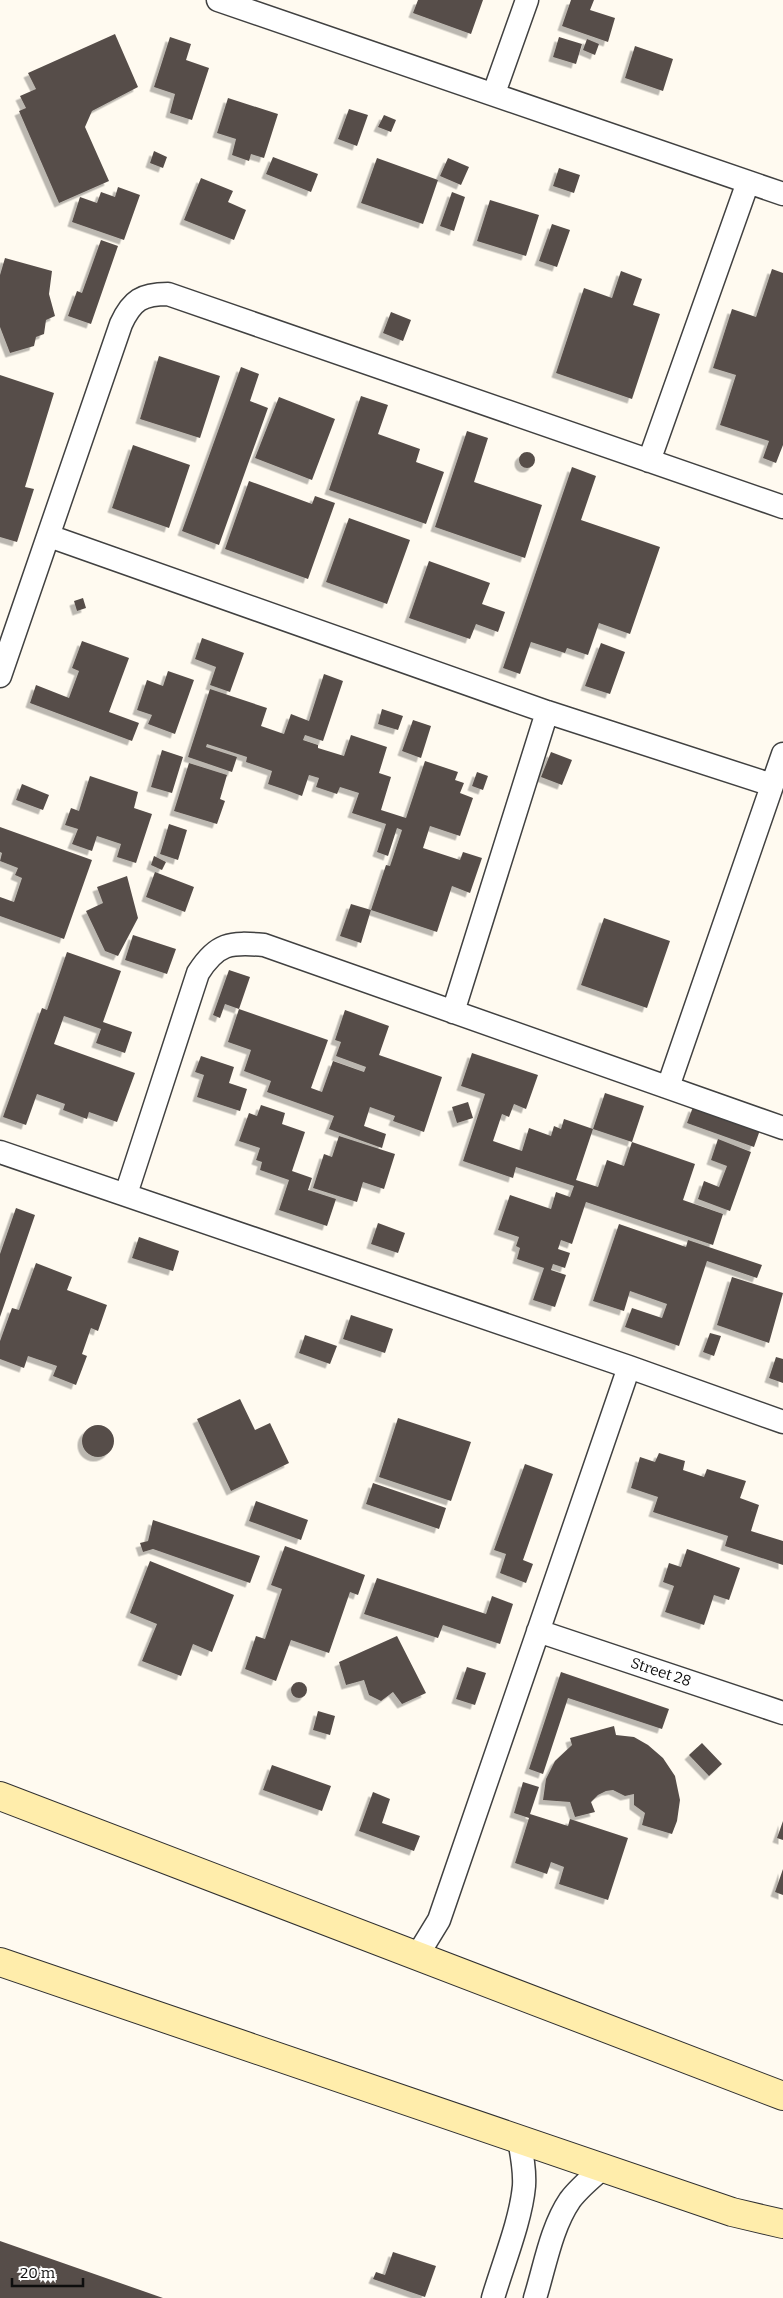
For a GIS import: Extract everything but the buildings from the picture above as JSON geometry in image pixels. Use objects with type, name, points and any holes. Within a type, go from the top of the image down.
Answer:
[{"type":"main road","points":[[0,1796],[426,1960],[781,2090]]},
{"type":"main road","points":[[0,1962],[732,2212],[783,2224]]},
{"type":"street","points":[[218,0],[494,93],[783,194]]},
{"type":"street","points":[[494,93],[526,0]]},
{"type":"street","points":[[649,461],[748,182]]},
{"type":"street","points":[[0,676],[122,324],[128,310],[138,299],[153,294],[168,294],[783,507]]},
{"type":"street","points":[[49,536],[547,712],[772,785]]},
{"type":"street","points":[[453,1012],[547,712]]},
{"type":"street","points":[[668,1087],[783,754]]},
{"type":"street","points":[[126,1194],[198,973],[208,957],[225,946],[244,943],[264,944],[783,1128]]},
{"type":"street","points":[[0,1152],[783,1422]]},
{"type":"street","points":[[426,1960],[628,1367]]},
{"type":"street","name":"Street 28","points":[[538,1631],[783,1713]]},
{"type":"street","points":[[493,2298],[524,2186],[524,2163],[519,2140]]},
{"type":"street","points":[[535,2298],[558,2221],[570,2200],[603,2168]]}]
